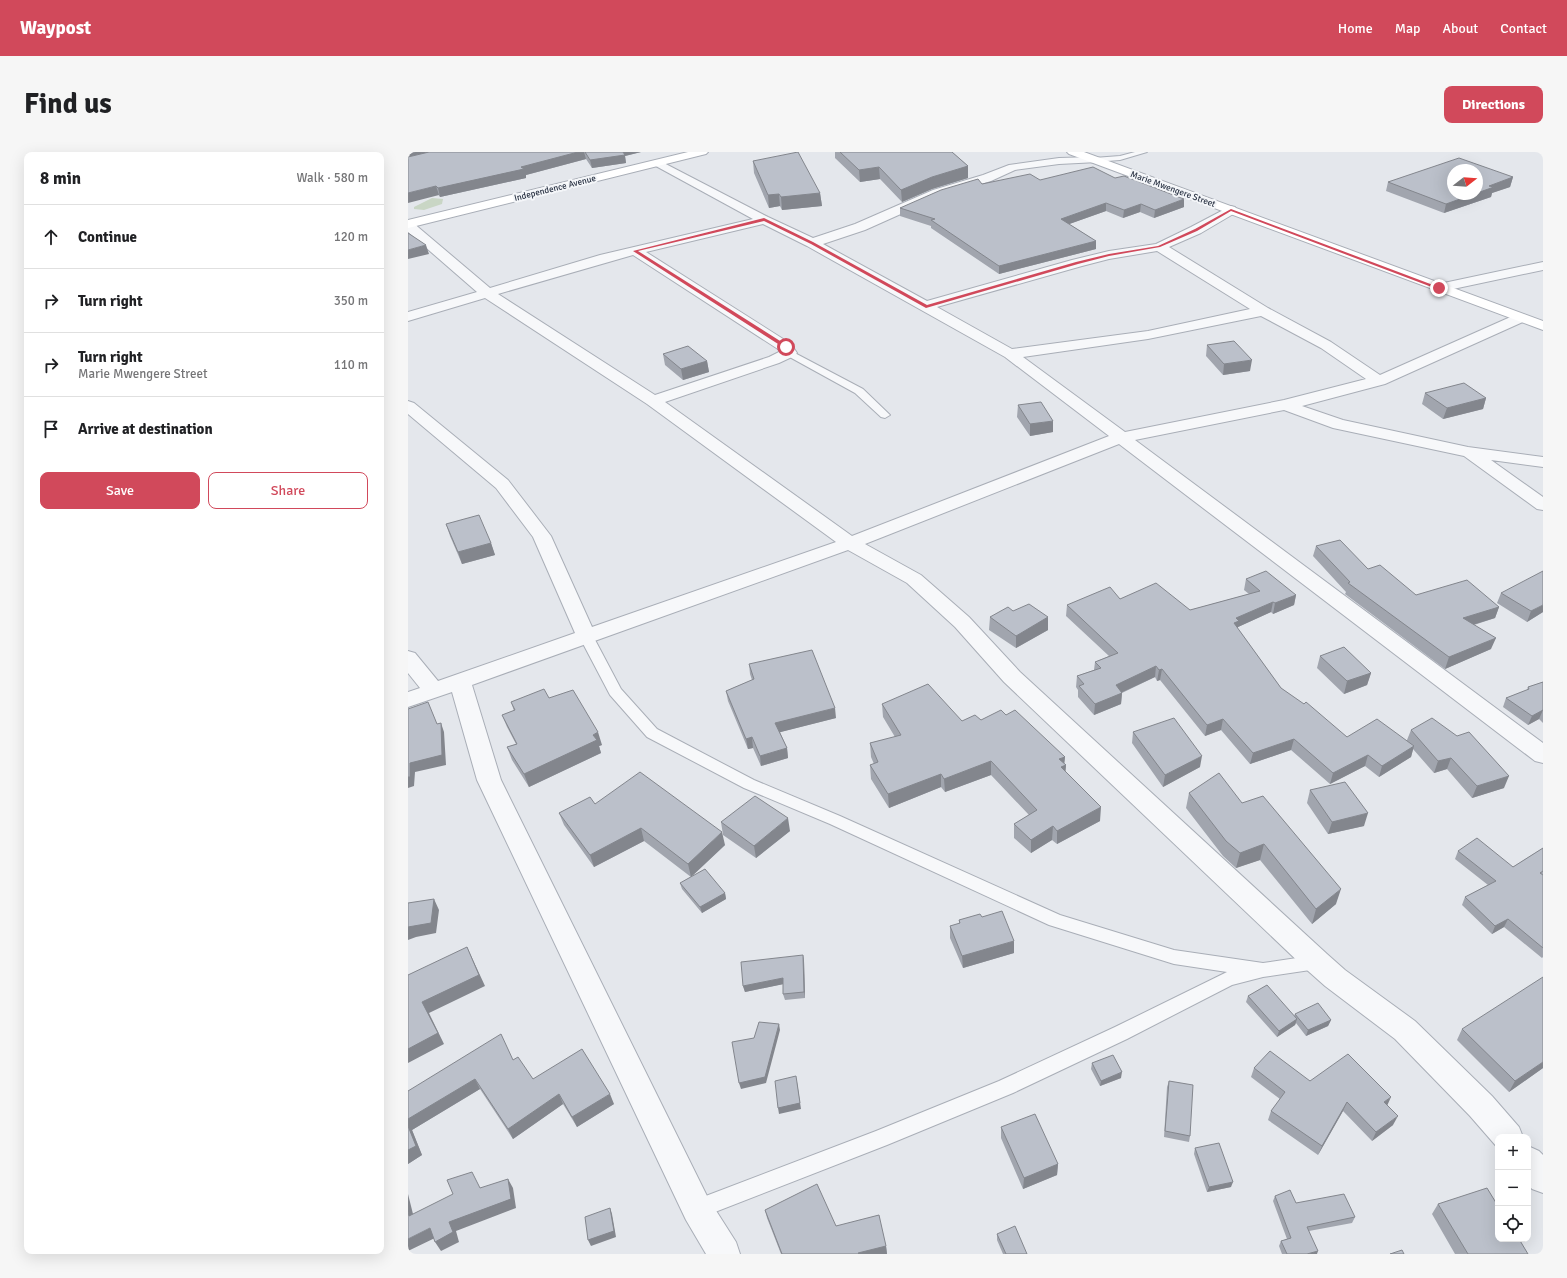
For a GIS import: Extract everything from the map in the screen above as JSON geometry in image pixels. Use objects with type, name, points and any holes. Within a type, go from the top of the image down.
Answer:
[{"type":"main road","name":"Independence Avenue","points":[[408,224],[702,152]]},
{"type":"main road","name":"Marie Mwengere Street","points":[[1073,152],[1543,326]]},
{"type":"street","points":[[812,243],[860,227],[936,193],[987,178],[1013,167],[1059,161],[1094,160]]},
{"type":"street","points":[[658,163],[764,220],[812,243],[1010,354],[1543,755]]},
{"type":"street","points":[[926,306],[1077,263],[1109,255],[1159,246],[1196,230],[1231,210]]},
{"type":"street","points":[[408,317],[577,266],[764,220]]},
{"type":"street","points":[[408,224],[488,294],[652,401],[850,543],[914,579],[962,622],[1012,677],[1317,962],[1335,978],[1405,1030],[1481,1106],[1505,1134]]},
{"type":"street","points":[[1159,246],[1263,311],[1326,345],[1379,381]]},
{"type":"street","points":[[635,251],[786,347],[789,353],[774,360],[652,401]]},
{"type":"street","points":[[1439,288],[1543,266]]},
{"type":"street","points":[[1010,354],[1155,334],[1263,311]]},
{"type":"street","points":[[408,700],[850,543],[1120,438],[1285,405],[1379,381],[1520,318]]},
{"type":"street","points":[[1285,405],[1339,424],[1468,452],[1543,462]]},
{"type":"street","points":[[408,406],[502,484],[542,536],[586,636]]},
{"type":"street","points":[[1468,452],[1543,505]]},
{"type":"street","points":[[408,658],[433,690]]},
{"type":"street","points":[[460,681],[489,780],[697,1209],[724,1254]]},
{"type":"street","points":[[1531,1164],[1543,1178]]},
{"type":"lane","points":[[1094,160],[1120,158],[1143,152]]},
{"type":"lane","points":[[789,353],[859,391],[885,415]]},
{"type":"lane","points":[[586,636],[615,692],[652,733],[749,784],[835,820],[1056,920],[1174,957],[1263,970]]},
{"type":"lane","points":[[697,1209],[880,1139],[1006,1087],[1121,1033],[1228,980],[1263,970],[1317,962]]},
{"type":"green space","points":[[432,198],[443,199],[442,204],[424,210],[414,209],[414,207]]},
{"type":"building","points":[[429,152],[578,152],[521,167],[524,169],[408,193],[408,157]]},
{"type":"building","points":[[585,152],[623,152],[625,155],[590,160]]},
{"type":"building","points":[[798,152],[820,193],[781,197],[779,194],[768,195],[753,161]]},
{"type":"building","points":[[840,152],[952,152],[968,166],[932,177],[901,190],[879,167],[859,170]]},
{"type":"building","points":[[1459,158],[1476,164],[1447,164],[1447,200],[1457,200],[1446,204],[1388,182]]},
{"type":"building","points":[[1483,166],[1513,177],[1489,186],[1494,187],[1483,191]]},
{"type":"building","points":[[1093,167],[1115,178],[1124,176],[1184,199],[1155,210],[1141,204],[1124,210],[1106,203],[1061,219],[1096,241],[999,266],[931,220],[935,219],[900,208],[941,190],[978,179],[982,184],[1030,174],[1040,180]]},
{"type":"building","points":[[408,233],[426,245],[408,250]]},
{"type":"building","points":[[1234,341],[1252,360],[1224,364],[1207,345]]},
{"type":"building","points":[[688,346],[707,361],[681,369],[663,354]]},
{"type":"building","points":[[1464,383],[1486,398],[1447,408],[1425,393]]},
{"type":"building","points":[[1041,402],[1053,421],[1030,424],[1018,405]]},
{"type":"building","points":[[479,515],[491,543],[458,552],[446,524]]},
{"type":"building","points":[[1340,540],[1368,569],[1380,565],[1416,595],[1467,580],[1499,607],[1463,618],[1496,638],[1449,657],[1348,583],[1350,582],[1316,546]]},
{"type":"building","points":[[1266,571],[1296,595],[1275,603],[1273,602],[1236,618],[1239,621],[1234,623],[1281,688],[1304,704],[1306,702],[1347,737],[1377,719],[1414,746],[1382,766],[1368,755],[1333,773],[1294,739],[1253,753],[1223,719],[1207,725],[1162,669],[1159,670],[1156,666],[1116,685],[1122,693],[1095,704],[1079,686],[1084,684],[1077,676],[1101,668],[1095,662],[1118,653],[1067,605],[1110,587],[1120,599],[1156,583],[1190,610],[1260,591],[1246,579]]},
{"type":"building","points":[[1543,571],[1543,605],[1531,611],[1501,593]]},
{"type":"building","points":[[1029,604],[1048,617],[1016,636],[990,617],[1008,607],[1013,611]]},
{"type":"building","points":[[1344,647],[1371,673],[1347,681],[1320,656]]},
{"type":"building","points":[[812,650],[835,708],[775,723],[787,748],[760,756],[752,737],[746,739],[726,691],[754,679],[749,664]]},
{"type":"building","points":[[1543,682],[1543,710],[1532,716],[1506,698],[1529,689],[1528,687]]},
{"type":"building","points":[[928,684],[962,721],[975,715],[981,720],[1001,710],[1006,715],[1015,710],[1065,757],[1059,759],[1066,765],[1061,767],[1101,807],[1057,831],[1053,826],[1031,840],[1014,824],[1037,810],[991,761],[944,779],[941,774],[888,794],[870,765],[878,762],[870,743],[901,735],[882,704]]},
{"type":"building","points":[[544,689],[549,698],[573,690],[598,732],[593,735],[597,740],[524,774],[507,747],[517,744],[502,715],[515,710],[511,702]]},
{"type":"building","points":[[428,702],[437,724],[441,723],[442,755],[410,763],[410,777],[408,777],[408,709]]},
{"type":"building","points":[[1174,718],[1202,756],[1165,775],[1133,732]]},
{"type":"building","points":[[1432,718],[1457,736],[1469,732],[1509,776],[1477,786],[1451,758],[1438,761],[1411,730]]},
{"type":"building","points":[[640,772],[722,832],[688,864],[641,828],[590,855],[559,813],[590,797],[595,804]]},
{"type":"building","points":[[1219,773],[1242,803],[1263,796],[1341,889],[1316,909],[1264,844],[1240,853],[1226,841],[1189,793]]},
{"type":"building","points":[[1345,782],[1368,813],[1332,822],[1310,790]]},
{"type":"building","points":[[755,796],[788,818],[754,846],[721,822]]},
{"type":"building","points":[[1477,838],[1513,867],[1543,848],[1543,871],[1540,873],[1543,875],[1543,948],[1508,919],[1495,926],[1465,897],[1496,881],[1458,851]]},
{"type":"building","points":[[705,869],[725,893],[700,907],[680,883]]},
{"type":"building","points":[[434,899],[431,923],[408,927],[408,903]]},
{"type":"building","points":[[1002,911],[1014,941],[962,956],[950,926],[960,923],[959,920],[980,914],[982,917]]},
{"type":"building","points":[[467,947],[479,975],[422,1002],[438,1033],[408,1049],[408,975]]},
{"type":"building","points":[[803,955],[804,992],[783,994],[783,978],[743,986],[741,962]]},
{"type":"building","points":[[1543,977],[1543,1062],[1515,1081],[1462,1029]]},
{"type":"building","points":[[1267,985],[1297,1019],[1279,1031],[1248,996]]},
{"type":"building","points":[[1318,1003],[1331,1020],[1308,1030],[1295,1014]]},
{"type":"building","points":[[759,1022],[779,1024],[765,1077],[739,1083],[732,1042],[754,1038]]},
{"type":"building","points":[[501,1034],[513,1060],[518,1057],[533,1079],[582,1049],[610,1094],[572,1117],[559,1094],[508,1129],[475,1079],[408,1119],[408,1091]]},
{"type":"building","points":[[1270,1051],[1310,1081],[1348,1054],[1391,1097],[1384,1102],[1398,1116],[1376,1132],[1347,1102],[1322,1146],[1271,1111],[1285,1092],[1254,1068]]},
{"type":"building","points":[[1113,1055],[1122,1072],[1101,1081],[1092,1063]]},
{"type":"building","points":[[796,1076],[800,1103],[778,1108],[775,1081]]},
{"type":"building","points":[[1169,1081],[1193,1085],[1190,1136],[1165,1131]]},
{"type":"building","points":[[1035,1114],[1058,1164],[1024,1178],[1001,1127]]},
{"type":"building","points":[[408,1126],[416,1146],[408,1150]]},
{"type":"building","points":[[1219,1143],[1233,1182],[1209,1187],[1195,1148]]},
{"type":"building","points":[[472,1172],[480,1188],[508,1179],[511,1199],[449,1222],[453,1232],[435,1242],[430,1228],[408,1239],[408,1212],[409,1216],[453,1194],[447,1180]]},
{"type":"building","points":[[817,1184],[836,1226],[879,1215],[886,1246],[858,1253],[859,1254],[782,1254],[765,1210]]},
{"type":"building","points":[[1487,1188],[1495,1201],[1495,1242],[1521,1242],[1528,1254],[1468,1254],[1438,1204]]},
{"type":"building","points":[[1290,1190],[1296,1203],[1344,1194],[1355,1217],[1307,1227],[1318,1251],[1307,1254],[1287,1254],[1281,1241],[1291,1238],[1275,1196]]},
{"type":"building","points":[[610,1208],[614,1231],[588,1240],[585,1217]]},
{"type":"building","points":[[1015,1226],[1027,1254],[1006,1254],[997,1234]]},
{"type":"building","points":[[1402,1250],[1404,1254],[1390,1254]]},
{"type":"route","points":[[786,347],[635,251],[675,240],[764,220],[812,243],[926,306],[1077,263],[1109,255],[1159,246],[1184,236],[1231,210],[1439,288]]}]
